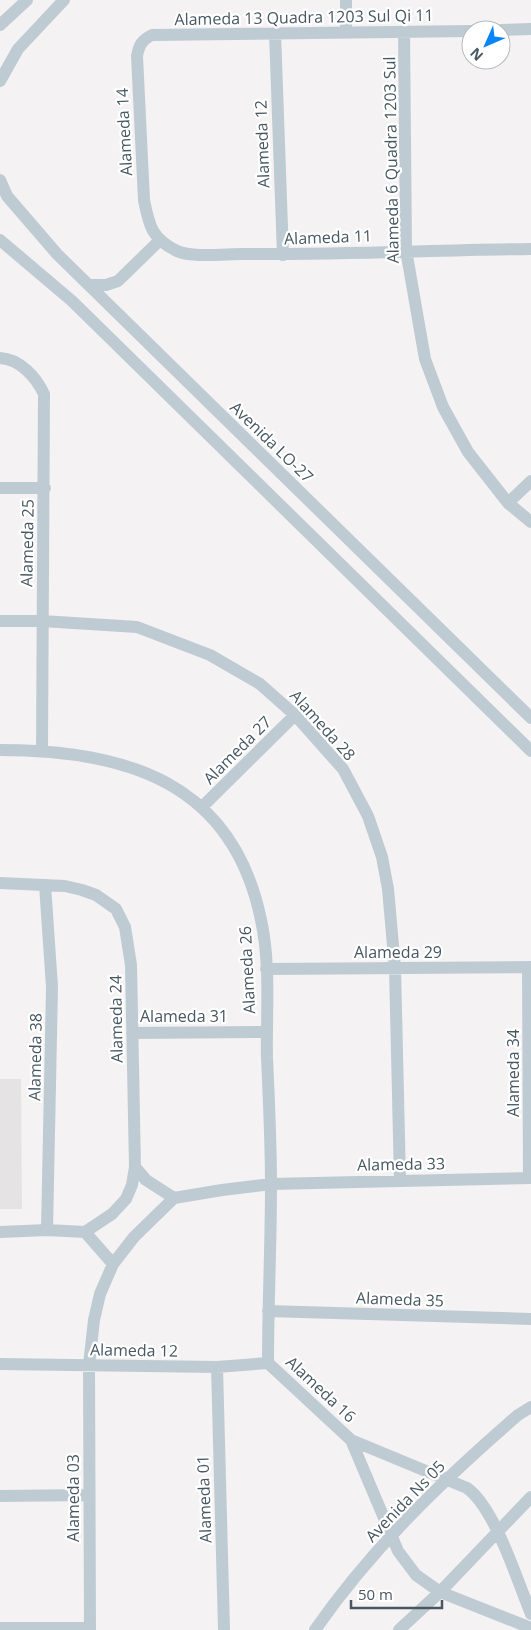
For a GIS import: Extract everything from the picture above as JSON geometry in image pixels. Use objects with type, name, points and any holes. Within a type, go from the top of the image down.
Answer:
[{"type":"street","points":[[0,25],[27,0]]},
{"type":"street","points":[[0,81],[18,49],[64,0]]},
{"type":"street","points":[[346,0],[346,32]]},
{"type":"street","points":[[511,30],[531,29]]},
{"type":"street","name":"Alameda 13 Quadra 1203 Sul Qi 11","points":[[141,43],[152,35],[461,31]]},
{"type":"street","name":"Alameda 6 Quadra 1203 Sul","points":[[404,32],[406,250],[425,359],[443,407],[468,452],[508,503],[531,522]]},
{"type":"street","name":"Alameda 12","points":[[274,33],[283,255]]},
{"type":"street","name":"Alameda 14","points":[[141,43],[137,56],[144,200],[148,220]]},
{"type":"street","name":"Avenida LO-27","points":[[0,180],[20,213],[89,285],[531,718]]},
{"type":"street","name":"Alameda 11","points":[[148,220],[152,231],[160,240],[179,252],[283,255],[406,250],[531,249]]},
{"type":"street","points":[[0,240],[78,307],[531,751]]},
{"type":"street","points":[[89,285],[106,285],[118,281],[160,240]]},
{"type":"street","name":"Alameda 25","points":[[2,358],[29,371],[38,381],[44,394],[42,750]]},
{"type":"street","points":[[508,503],[531,481]]},
{"type":"street","points":[[0,488],[44,488]]},
{"type":"street","name":"Alameda 28","points":[[0,621],[42,621],[136,627],[210,654],[260,684],[295,715],[343,769],[368,816],[382,857],[388,889],[395,968],[400,1180]]},
{"type":"street","name":"Alameda 27","points":[[202,807],[295,715]]},
{"type":"street","name":"Alameda 26","points":[[0,750],[42,750],[112,760],[144,772],[169,785],[202,807],[230,841],[243,862],[262,921],[266,969],[271,1184],[268,1363]]},
{"type":"street","name":"Alameda 24","points":[[0,883],[45,885],[82,890],[96,895],[116,909],[125,926],[128,942],[132,1033],[135,1168],[132,1185],[126,1199],[112,1214],[85,1232]]},
{"type":"street","name":"Alameda 38","points":[[45,885],[52,987],[48,1230]]},
{"type":"street","name":"Alameda 29","points":[[266,969],[530,968]]},
{"type":"street","name":"Alameda 34","points":[[530,968],[530,1178]]},
{"type":"street","name":"Alameda 31","points":[[132,1033],[267,1032]]},
{"type":"street","points":[[135,1168],[146,1180],[174,1198]]},
{"type":"street","name":"Alameda 33","points":[[174,1198],[271,1184],[530,1178]]},
{"type":"street","name":"Alameda 03","points":[[90,1629],[90,1365],[100,1294],[113,1264],[134,1237],[174,1198]]},
{"type":"street","points":[[0,1232],[48,1230],[85,1232],[113,1264]]},
{"type":"street","name":"Alameda 35","points":[[268,1311],[531,1319]]},
{"type":"street","name":"Alameda 12","points":[[0,1364],[216,1367],[268,1363]]},
{"type":"street","name":"Alameda 16","points":[[268,1363],[351,1440],[467,1488],[476,1494],[497,1532],[531,1614]]},
{"type":"street","name":"Alameda 01","points":[[216,1367],[224,1630]]},
{"type":"street","name":"Avenida Ns 05","points":[[315,1630],[345,1589],[392,1534],[445,1480],[518,1415],[531,1407]]},
{"type":"street","name":"Alameda 16","points":[[351,1440],[405,1564],[416,1575],[440,1592],[531,1628]]},
{"type":"street","points":[[0,1496],[89,1495]]},
{"type":"street","points":[[398,1630],[440,1592],[531,1497]]},
{"type":"street","points":[[0,1628],[90,1629]]},
{"type":"shaded area","points":[[0,1079],[21,1079],[22,1209],[0,1209]]}]
